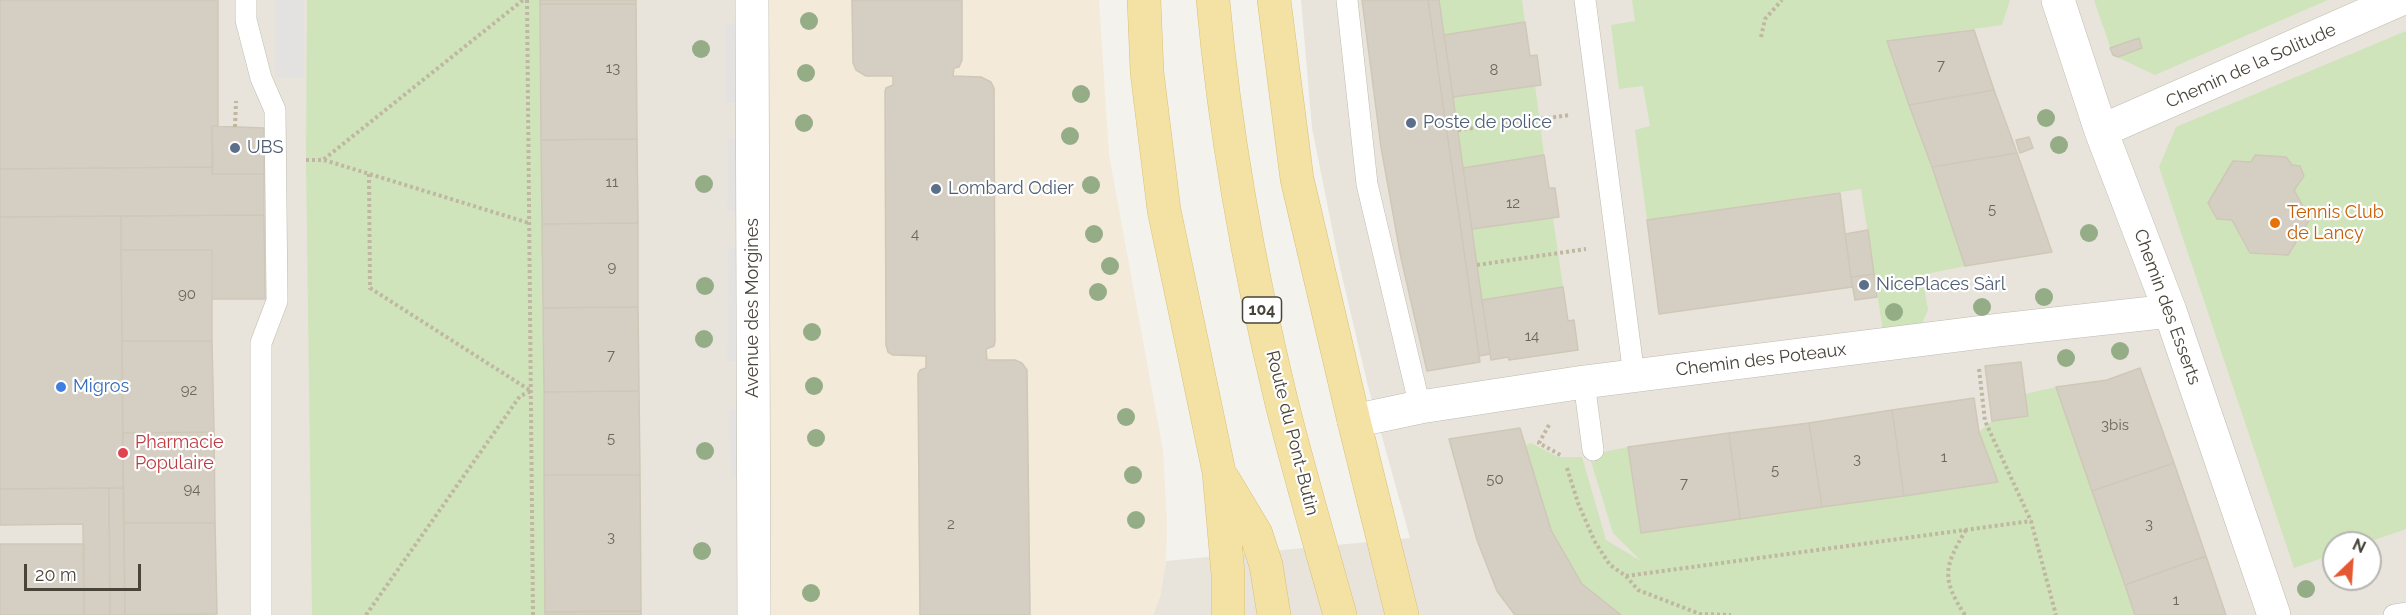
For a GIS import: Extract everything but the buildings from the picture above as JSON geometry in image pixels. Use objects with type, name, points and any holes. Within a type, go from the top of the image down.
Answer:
[{"type":"main road","points":[[1144,0],[1147,72],[1164,210],[1219,472],[1228,574],[1228,615]]},
{"type":"main road","name":"Route du Pont-Butin","points":[[1213,0],[1219,68],[1244,228],[1281,400],[1340,615]]},
{"type":"main road","points":[[1274,0],[1297,179],[1402,615]]},
{"type":"main road","points":[[1219,472],[1256,534],[1266,565],[1274,615]]},
{"type":"street","name":"Avenue des Morgines","points":[[752,0],[754,615]]},
{"type":"street","name":"Chemin des Esserts","points":[[2058,0],[2101,131],[2170,311],[2274,615]]},
{"type":"street","name":"Chemin de la Solitude","points":[[2101,131],[2399,0]]},
{"type":"street","name":"Chemin des Poteaux","points":[[1354,421],[1420,407],[1584,382],[2170,311]]},
{"type":"lane","points":[[246,0],[246,20],[261,78],[275,110],[277,301],[261,343],[261,615]]},
{"type":"lane","points":[[1347,0],[1367,184],[1420,407]]},
{"type":"lane","points":[[1585,0],[1634,376]]},
{"type":"lane","points":[[1584,382],[1593,450]]},
{"type":"lane","points":[[2394,615],[2406,613]]},
{"type":"path","points":[[323,160],[525,0]]},
{"type":"path","points":[[525,0],[533,615]]},
{"type":"path","points":[[1761,37],[1765,19],[1782,0]]},
{"type":"path","points":[[235,127],[236,97]]},
{"type":"path","points":[[1458,130],[1599,111]]},
{"type":"path","points":[[275,160],[323,160],[529,223]]},
{"type":"path","points":[[369,174],[370,288],[531,391]]},
{"type":"path","points":[[1477,265],[1616,244]]},
{"type":"path","points":[[1980,383],[1985,421],[2031,521],[2056,615]]},
{"type":"path","points":[[366,615],[520,396],[531,391]]},
{"type":"path","points":[[1539,442],[1563,457],[1578,503],[1595,542],[1610,565],[1626,576],[1638,590],[1700,614],[1731,615]]},
{"type":"path","points":[[1626,576],[2031,521]]},
{"type":"path","points":[[1965,615],[1954,598],[1947,580],[1952,554],[1966,530]]},
{"type":"shaded area","points":[[0,0],[752,0],[754,615],[0,615]]},
{"type":"shaded area","points":[[275,0],[304,0],[304,77],[275,77]]},
{"type":"shaded area","points":[[752,0],[1099,0],[1109,155],[1163,450],[1167,524],[1166,561],[1160,596],[1153,615],[754,615]]},
{"type":"shaded area","points":[[1301,0],[2406,0],[2406,615],[1153,615],[1160,596],[1166,561],[1410,538],[1368,386],[1340,268],[1312,128]]},
{"type":"shaded area","points":[[725,24],[739,24],[740,103],[725,103]]},
{"type":"shaded area","points":[[728,139],[741,139],[741,211],[727,211]]},
{"type":"shaded area","points":[[728,248],[744,248],[743,362],[727,361]]},
{"type":"shaded area","points":[[729,409],[745,409],[747,475],[731,476]]},
{"type":"green space","points":[[307,0],[540,0],[545,615],[312,615],[306,160]]},
{"type":"green space","points":[[1439,0],[1522,0],[1525,22],[1444,35]]},
{"type":"green space","points":[[1632,0],[2010,0],[2002,25],[1888,41],[1965,266],[1922,275],[1928,310],[1922,323],[1883,331],[1861,189],[1647,220],[1635,130],[1650,126],[1643,86],[1619,89],[1611,25],[1635,21]]},
{"type":"green space","points":[[2094,0],[2328,0],[2155,75],[2113,55]]},
{"type":"green space","points":[[2406,31],[2406,529],[2382,537],[2382,531],[2322,531],[2322,558],[2294,568],[2159,167],[2176,127]]},
{"type":"green space","points":[[1535,85],[1544,155],[1463,168],[1453,97]]},
{"type":"green space","points":[[1553,218],[1563,287],[1482,300],[1472,229]]},
{"type":"green space","points":[[2056,387],[2135,615],[1621,615],[1582,584],[1551,530],[1526,445],[1531,443],[1558,457],[1582,457],[1606,540],[1641,561],[1613,533],[1589,455],[1628,447],[1641,533],[1998,482],[1979,432],[1992,421],[2028,416],[2025,394]]},
{"type":"place","name":"Poste de police","points":[[1411,123]]},
{"type":"place","name":"UBS","points":[[235,148]]},
{"type":"place","name":"Lombard Odier","points":[[936,189]]},
{"type":"place","name":"Tennis Club de Lancy","points":[[2275,223]]},
{"type":"place","name":"NicePlaces Sàrl","points":[[1864,285]]},
{"type":"place","name":"Migros","points":[[61,387]]},
{"type":"place","name":"Pharmacie Populaire","points":[[123,453]]}]
